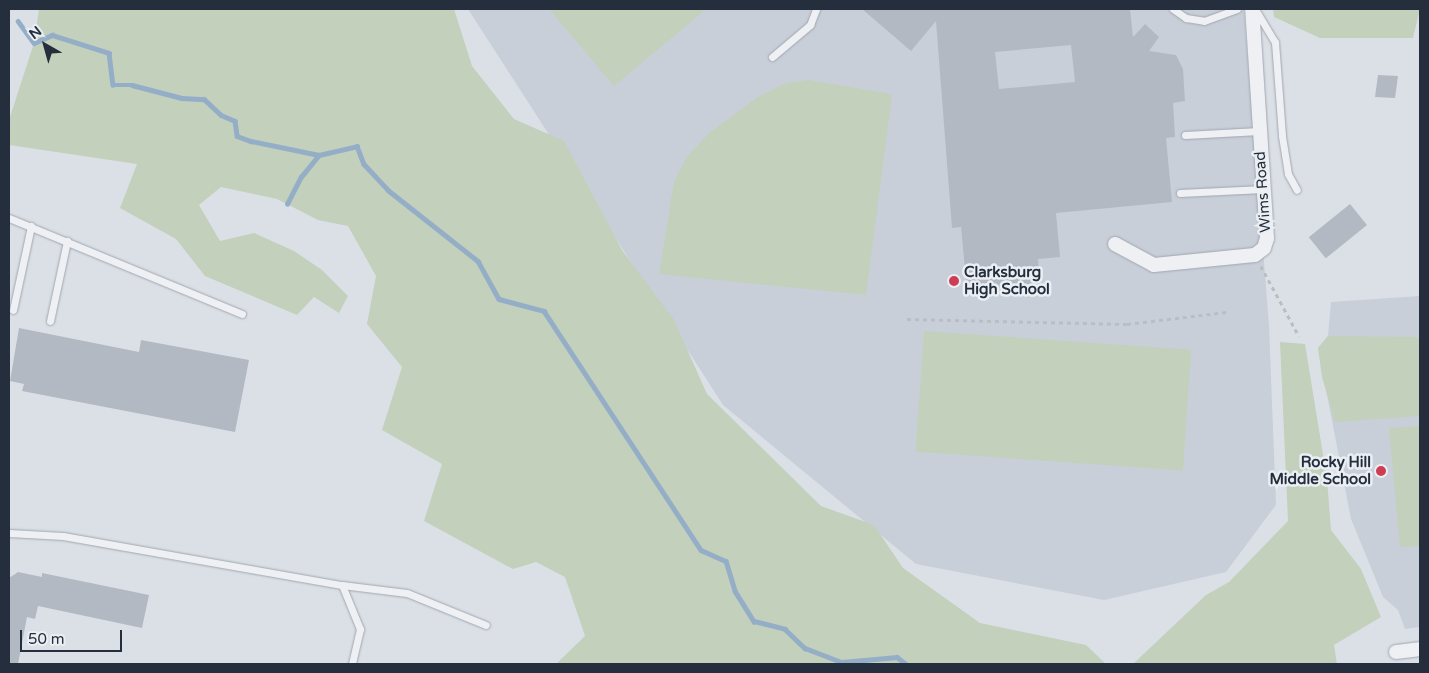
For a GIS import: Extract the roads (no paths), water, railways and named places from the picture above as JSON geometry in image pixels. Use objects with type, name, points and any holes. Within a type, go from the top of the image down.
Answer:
[{"type":"street","name":"Wims Road","points":[[1115,244],[1154,265],[1255,256],[1264,248],[1267,238],[1253,9]]},
{"type":"street","points":[[1396,652],[1420,649]]},
{"type":"lane","points":[[772,58],[810,25],[816,9]]},
{"type":"lane","points":[[1173,9],[1186,18],[1204,21],[1237,9]]},
{"type":"lane","points":[[1253,9],[1275,42],[1282,136],[1288,174],[1296,190]]},
{"type":"lane","points":[[1185,135],[1259,131]]},
{"type":"lane","points":[[1180,193],[1263,189]]},
{"type":"lane","points":[[9,218],[242,314]]},
{"type":"lane","points":[[13,310],[31,226]]},
{"type":"lane","points":[[50,321],[67,241]]},
{"type":"lane","points":[[9,533],[63,536],[342,585],[407,593],[486,625]]},
{"type":"lane","points":[[342,585],[360,628],[352,664]]},
{"type":"waterway","points":[[18,21],[34,43],[52,35],[109,53],[113,85],[132,85],[182,98],[204,99],[221,115],[235,121],[237,136],[251,141],[319,155],[357,146],[364,164],[388,190],[478,261],[499,299],[544,311],[701,550],[726,561],[735,591],[754,621],[785,629],[805,648],[842,662],[897,657],[906,664]]},
{"type":"waterway","points":[[287,204],[301,177],[319,155]]},
{"type":"place","name":"Clarksburg High School","points":[[954,281]]},
{"type":"place","name":"Rocky Hill Middle School","points":[[1381,471]]}]
